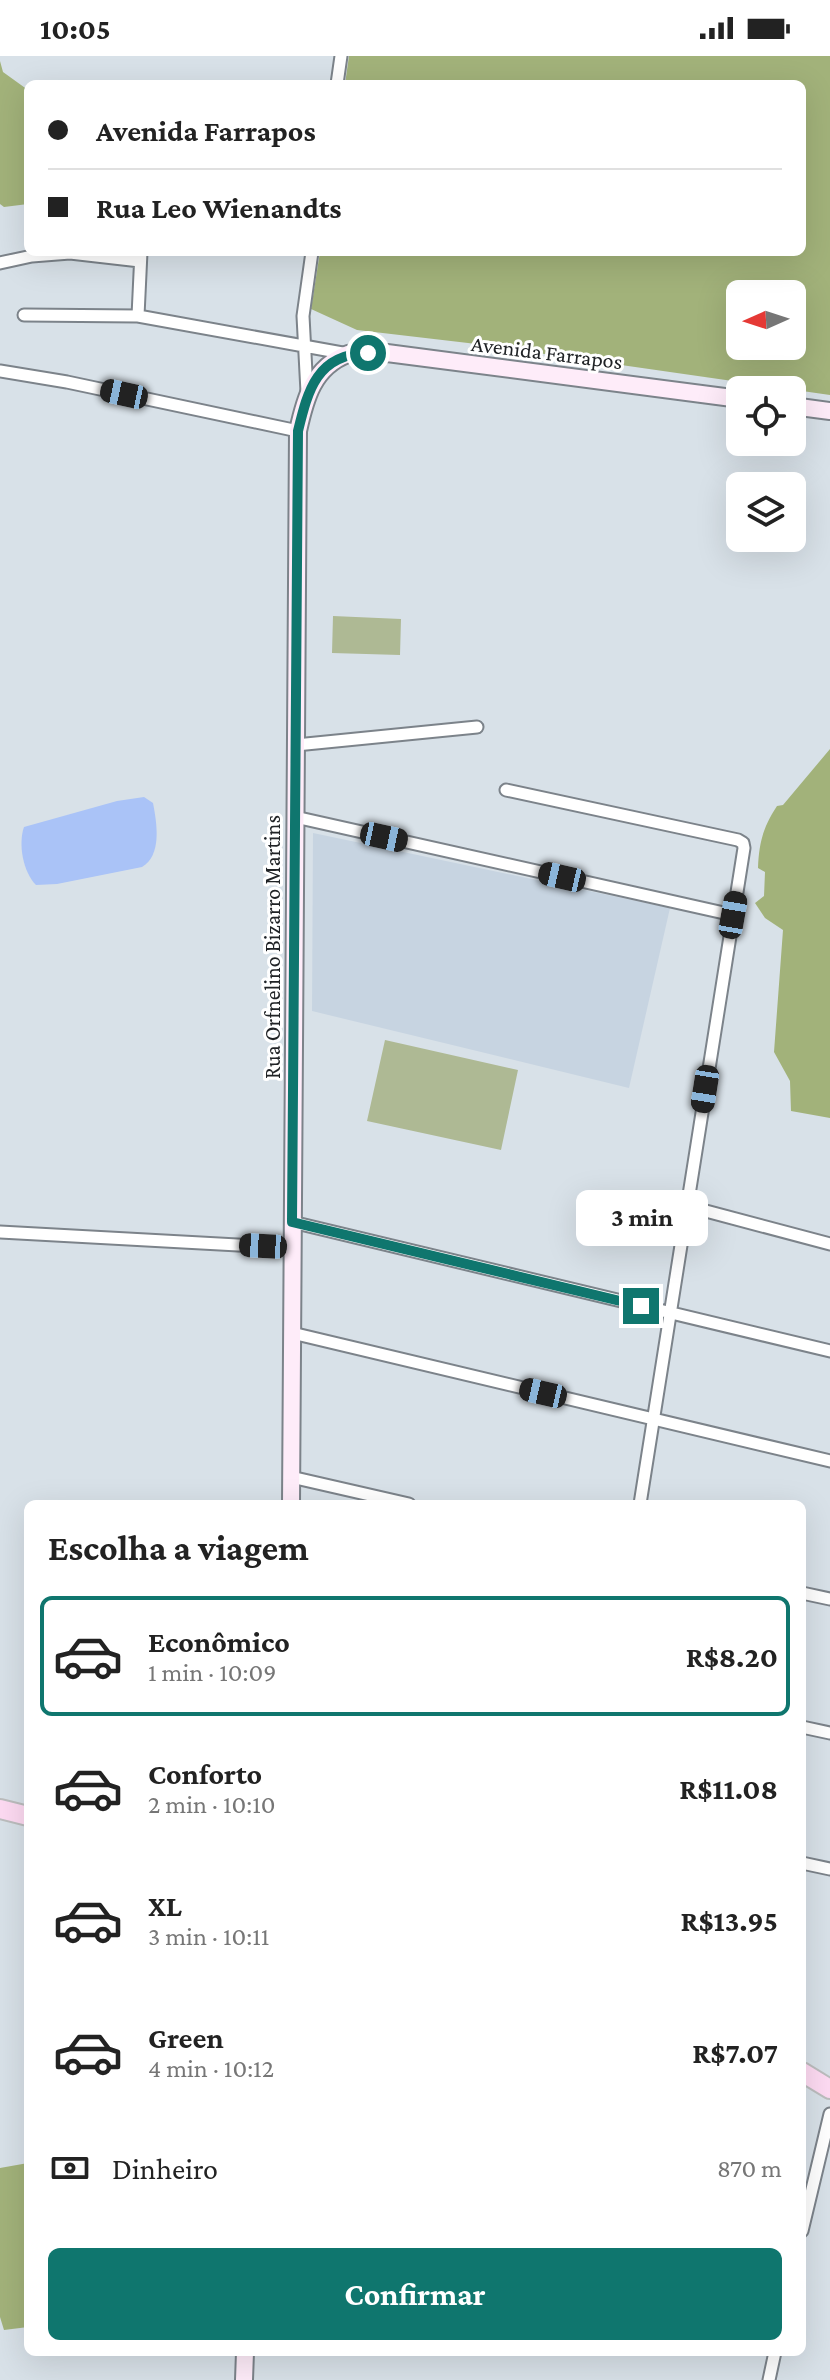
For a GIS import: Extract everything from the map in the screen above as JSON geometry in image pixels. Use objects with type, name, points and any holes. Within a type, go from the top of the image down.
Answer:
[{"type":"main road","points":[[0,1809],[24,1815]]},
{"type":"main road","points":[[806,2074],[830,2089]]},
{"type":"main road","points":[[806,2086],[830,2101]]},
{"type":"street","points":[[338,80],[341,56]]},
{"type":"street","points":[[0,263],[32,256]]},
{"type":"street","points":[[138,316],[141,256]]},
{"type":"street","points":[[307,392],[303,316],[311,256]]},
{"type":"street","name":"Avenida Farrapos","points":[[24,315],[138,316],[349,354],[387,353],[726,397]]},
{"type":"street","points":[[307,392],[322,371],[349,354]]},
{"type":"street","points":[[0,371],[67,382],[298,431]]},
{"type":"street","name":"Rua Orfnelino Bizarro Martins","points":[[291,1500],[298,431],[307,392]]},
{"type":"street","points":[[806,408],[830,411]]},
{"type":"street","points":[[296,745],[477,727]]},
{"type":"street","points":[[506,790],[743,843],[744,848],[641,1500]]},
{"type":"street","points":[[295,817],[733,915]]},
{"type":"street","points":[[687,1206],[830,1244]]},
{"type":"street","points":[[292,1222],[830,1351]]},
{"type":"street","points":[[0,1232],[292,1248]]},
{"type":"street","points":[[292,1333],[830,1461]]},
{"type":"street","points":[[291,1477],[392,1500]]},
{"type":"street","points":[[806,1594],[830,1599]]},
{"type":"street","points":[[806,1728],[830,1733]]},
{"type":"street","points":[[806,1864],[830,1869]]},
{"type":"street","points":[[806,2214],[830,2114]]},
{"type":"street","points":[[244,2380],[245,2356]]},
{"type":"street","points":[[769,2380],[774,2356]]},
{"type":"shaded area","points":[[313,833],[670,908],[629,1088],[312,1011]]},
{"type":"green space","points":[[349,56],[830,56],[830,395],[806,392],[806,376],[726,376],[726,380],[357,330],[311,309],[319,256],[806,256],[806,80],[346,80]]},
{"type":"green space","points":[[0,61],[3,72],[24,87],[24,204],[4,207],[0,204]]},
{"type":"green space","points":[[333,616],[401,619],[400,655],[332,653]]},
{"type":"green space","points":[[830,749],[830,1118],[791,1111],[790,1081],[774,1052],[783,930],[765,918],[755,903],[764,896],[765,872],[758,868],[768,821],[777,806],[783,805]]},
{"type":"green space","points":[[385,1040],[518,1070],[501,1150],[367,1121]]},
{"type":"green space","points":[[24,2164],[24,2328],[4,2330],[0,2317],[0,2168]]},
{"type":"water","points":[[144,797],[153,803],[156,838],[153,855],[142,867],[57,884],[36,885],[23,858],[24,827],[117,801]]},
{"type":"route","points":[[368,353],[349,354],[322,371],[307,392],[298,431],[292,1222],[641,1306]]}]
